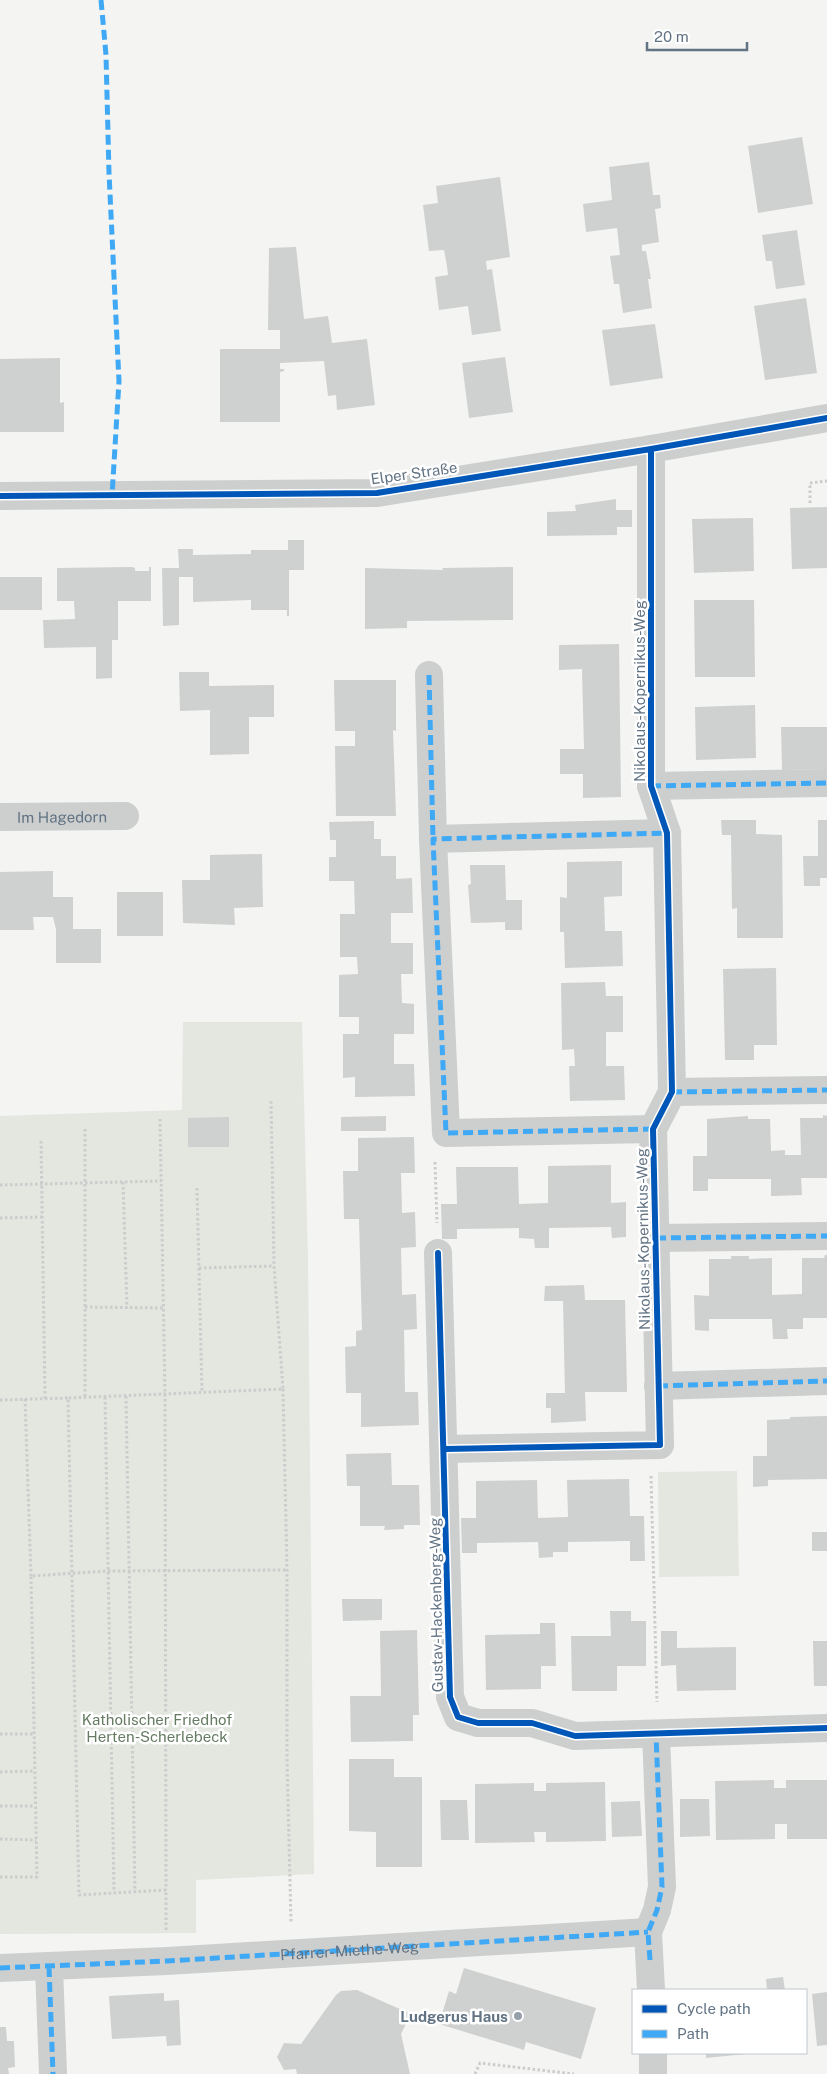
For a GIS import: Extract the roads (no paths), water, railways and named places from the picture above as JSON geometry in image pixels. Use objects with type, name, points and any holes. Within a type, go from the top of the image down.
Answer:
[{"type":"street","name":"Elper Straße","points":[[0,496],[377,493],[651,449],[827,418]]},
{"type":"street","name":"Nikolaus-Kopernikus-Weg","points":[[445,1449],[660,1445],[653,1129],[672,1092],[667,832],[651,786],[651,449]]},
{"type":"street","points":[[428,675],[433,838],[667,832]]},
{"type":"street","name":"Nikolaus-Kopernikus-Weg","points":[[651,786],[827,783]]},
{"type":"street","name":"Im Hagedorn","points":[[0,818],[125,816]]},
{"type":"street","name":"Nikolaus-Kopernikus-Weg","points":[[433,838],[446,1132],[653,1129]]},
{"type":"street","points":[[672,1092],[827,1090]]},
{"type":"street","name":"Nikolaus-Kopernikus-Weg","points":[[656,1238],[827,1236]]},
{"type":"street","points":[[438,1253],[445,1449]]},
{"type":"street","points":[[658,1386],[827,1381]]},
{"type":"street","name":"Gustav-Hackenberg-Weg","points":[[445,1449],[450,1697],[458,1717],[478,1723],[532,1723],[574,1736],[827,1728]]},
{"type":"street","points":[[651,1989],[648,1932],[657,1910],[662,1887],[656,1734]]},
{"type":"street","name":"Pfarrer-Miethe-Weg","points":[[0,1968],[167,1961],[648,1932]]},
{"type":"street","points":[[49,1967],[53,2074]]},
{"type":"street","points":[[653,2054],[654,2074]]},
{"type":"place","name":"Ludgerus Haus","points":[[518,2016]]},
{"type":"park label","name":"Katholischer Friedhof Herten-Scherlebeck","points":[[157,1728]]}]
